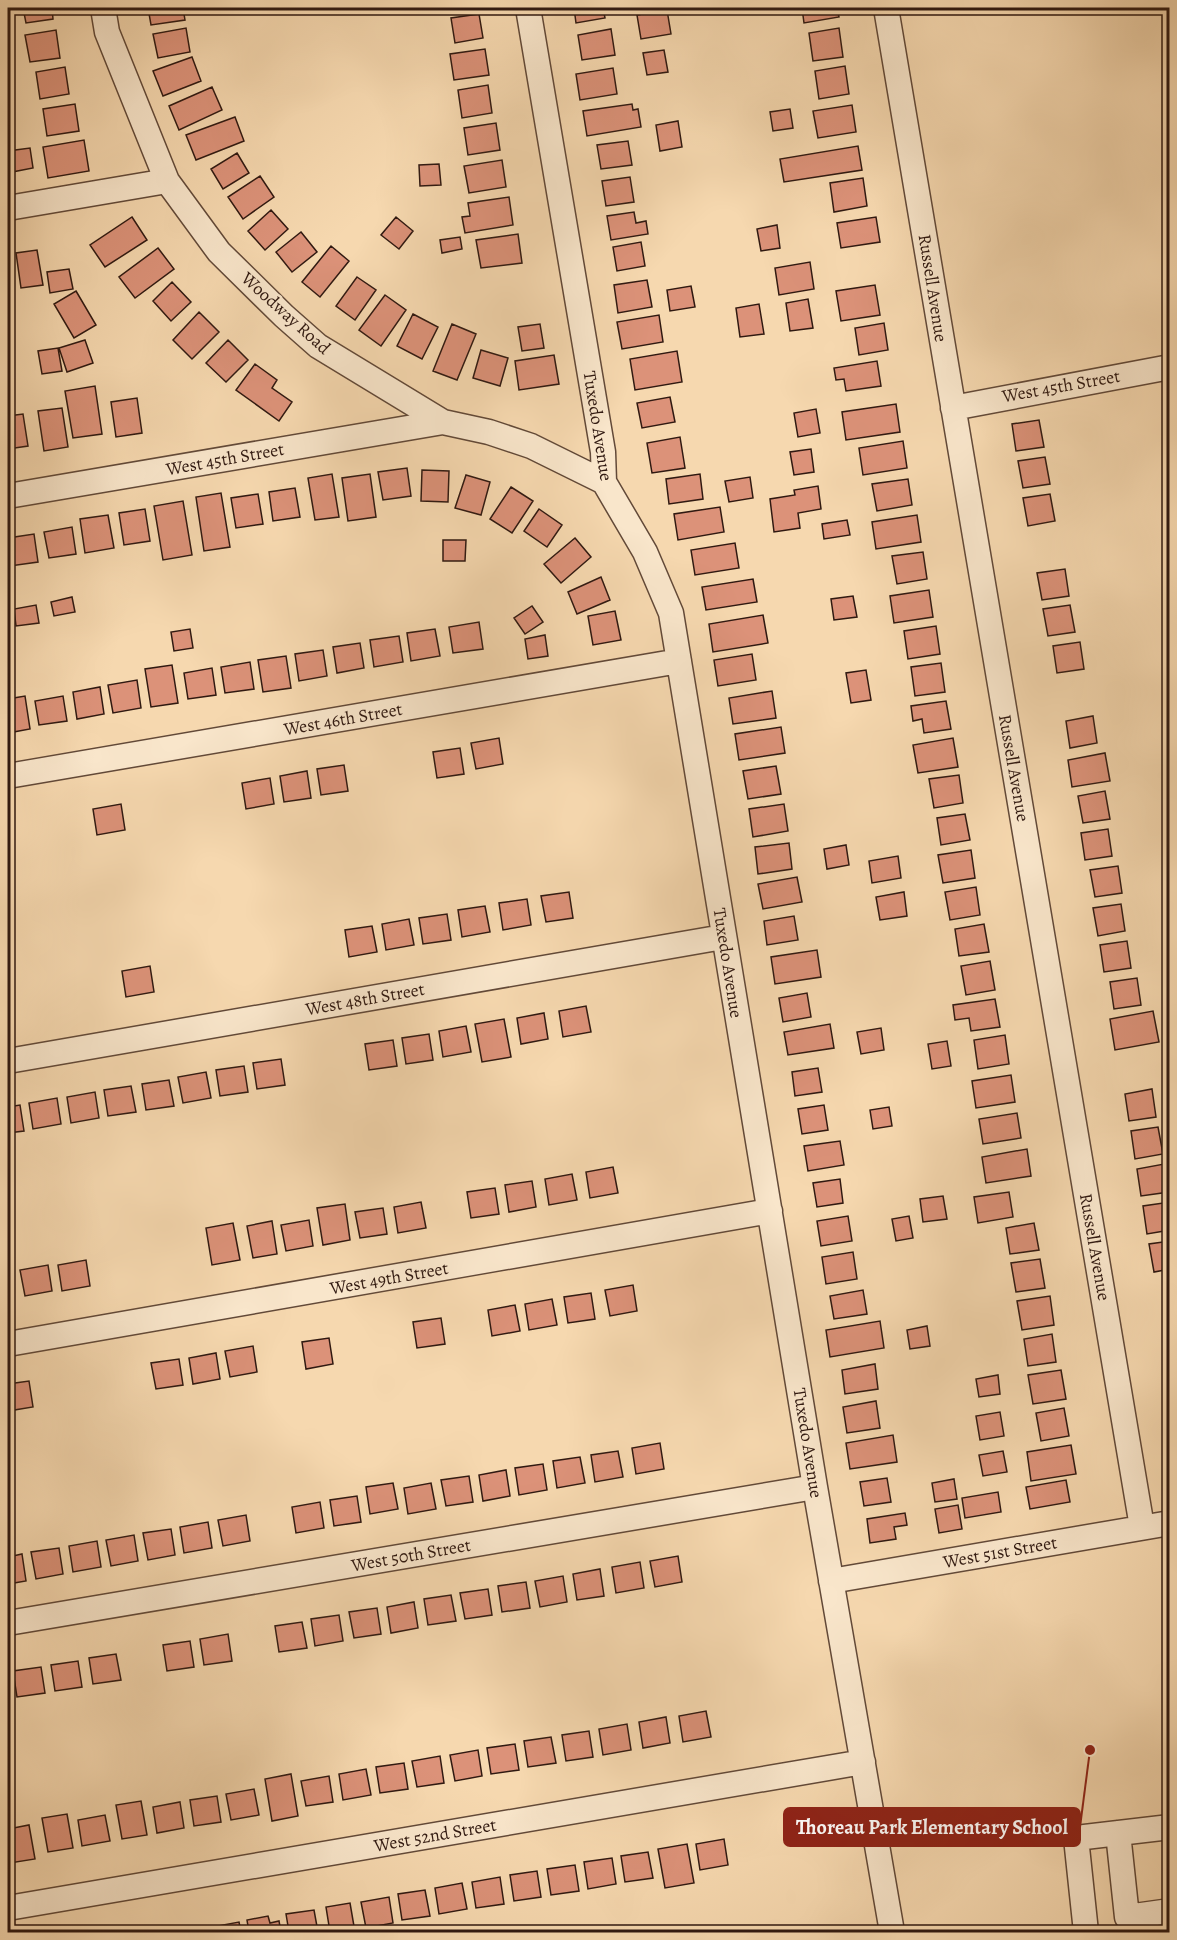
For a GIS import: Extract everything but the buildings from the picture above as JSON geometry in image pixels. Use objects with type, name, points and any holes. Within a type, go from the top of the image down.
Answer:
[{"type":"street","name":"Woodway Road","points":[[103,8],[107,32],[167,181],[219,252],[318,346],[442,422],[489,432],[531,446],[604,482]]},
{"type":"street","name":"Tuxedo Avenue","points":[[528,8],[603,452],[604,482],[645,552],[671,612],[815,1487],[892,1932]]},
{"type":"street","name":"Russell Avenue","points":[[886,8],[1142,1527]]},
{"type":"street","points":[[8,208],[167,181]]},
{"type":"street","name":"West 45th Street","points":[[953,408],[1170,367]]},
{"type":"street","name":"West 45th Street","points":[[8,496],[442,422]]},
{"type":"street","name":"West 46th Street","points":[[8,776],[680,661]]},
{"type":"street","name":"West 48th Street","points":[[8,1061],[723,937]]},
{"type":"street","name":"West 49th Street","points":[[8,1344],[770,1211]]},
{"type":"street","name":"West 50th Street","points":[[8,1623],[815,1487]]},
{"type":"street","name":"West 51st Street","points":[[831,1581],[1170,1523]]},
{"type":"street","name":"West 52nd Street","points":[[8,1908],[863,1762]]},
{"type":"street","points":[[1086,1932],[1076,1838],[1170,1827]]},
{"type":"street","points":[[1118,1833],[1127,1917],[1170,1911]]},
{"type":"place","name":"Thoreau Park Elementary School","points":[[1090,1750]]}]
